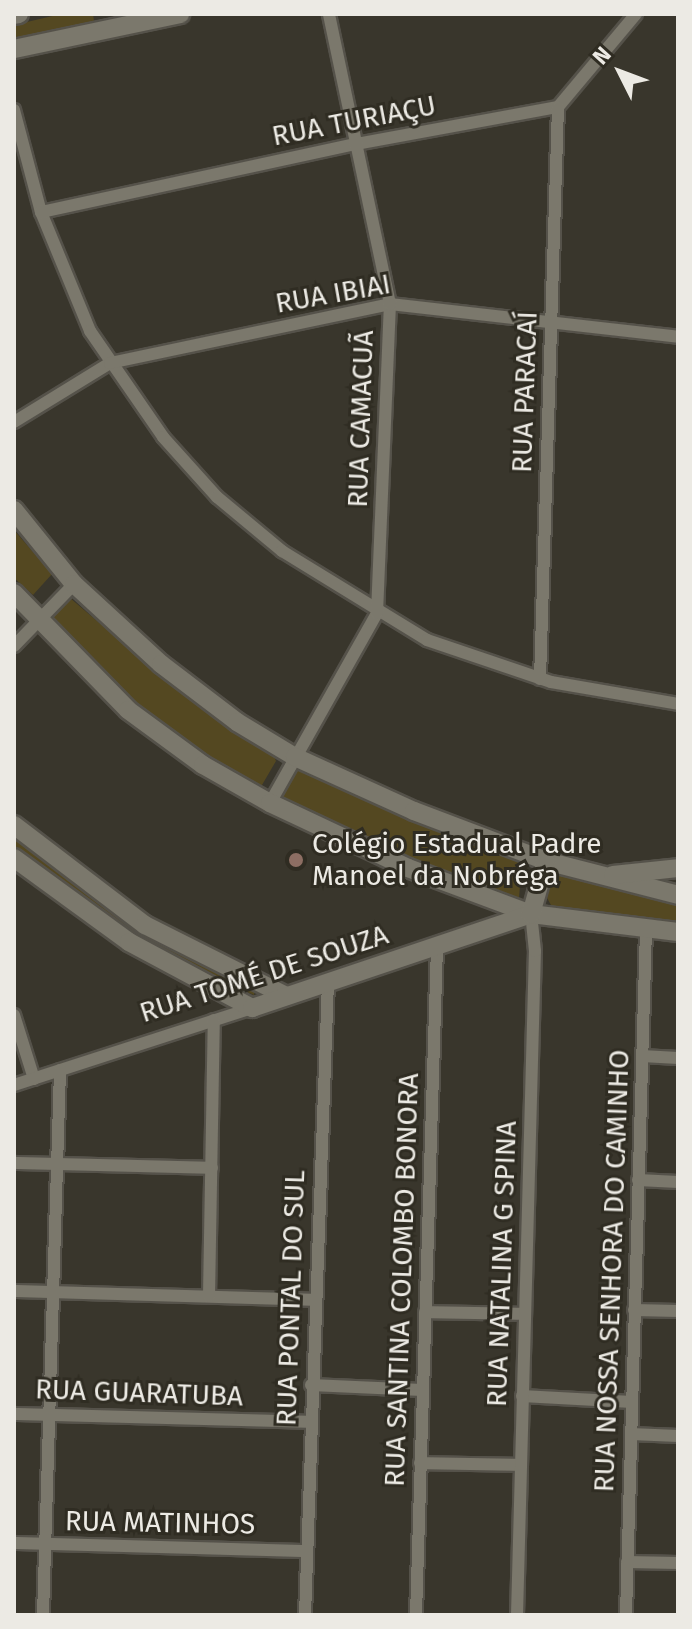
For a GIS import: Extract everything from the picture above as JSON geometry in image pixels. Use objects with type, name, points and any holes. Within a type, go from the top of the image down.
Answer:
[{"type":"street","points":[[14,49],[98,22],[180,14]]},
{"type":"street","name":"RUA CAMACUÃ","points":[[270,803],[377,613],[390,304],[329,14]]},
{"type":"street","points":[[558,107],[636,14]]},
{"type":"street","name":"RUA TURIAÇU","points":[[41,212],[356,144],[558,107]]},
{"type":"street","name":"RUA PARACAÍ","points":[[540,679],[558,107]]},
{"type":"street","points":[[14,110],[41,212],[66,282],[110,363],[163,437],[217,497],[282,551],[377,613],[446,648],[540,679],[678,704]]},
{"type":"street","name":"RUA IBIAI","points":[[14,422],[110,363],[390,304],[678,337]]},
{"type":"street","points":[[14,510],[74,584],[161,664],[237,722],[295,757],[414,811],[546,861],[678,895]]},
{"type":"street","points":[[14,646],[74,584]]},
{"type":"street","points":[[14,593],[37,621],[128,710],[203,765],[270,803],[408,868],[531,914],[678,932]]},
{"type":"street","points":[[14,825],[145,925],[286,996]]},
{"type":"street","points":[[14,858],[129,942],[252,1008]]},
{"type":"street","points":[[531,914],[546,861]]},
{"type":"street","points":[[601,876],[678,868]]},
{"type":"street","name":"RUA TOMÉ DE SOUZA","points":[[14,1085],[531,914]]},
{"type":"street","name":"RUA NATALINA G SPINA","points":[[517,1615],[535,951],[531,914]]},
{"type":"street","name":"RUA NOSSA SENHORA DO CAMINHO","points":[[626,1615],[646,929]]},
{"type":"street","name":"RUA SANTINA COLOMBO BONORA","points":[[416,1615],[437,946]]},
{"type":"street","name":"RUA PONTAL DO SUL","points":[[305,1615],[314,1300],[328,982]]},
{"type":"street","points":[[14,1015],[34,1079]]},
{"type":"street","points":[[209,1296],[214,1020]]},
{"type":"street","points":[[642,1056],[678,1058]]},
{"type":"street","points":[[43,1615],[60,1070]]},
{"type":"street","points":[[14,1163],[212,1168]]},
{"type":"street","points":[[638,1180],[678,1182]]},
{"type":"street","points":[[14,1291],[314,1300]]},
{"type":"street","points":[[634,1310],[678,1311]]},
{"type":"street","points":[[425,1312],[525,1314]]},
{"type":"street","points":[[311,1385],[422,1390]]},
{"type":"street","points":[[522,1396],[632,1402]]},
{"type":"street","name":"RUA GUARATUBA","points":[[14,1414],[310,1422]]},
{"type":"street","points":[[631,1434],[678,1436]]},
{"type":"street","points":[[420,1463],[520,1465]]},
{"type":"street","name":"RUA MATINHOS","points":[[14,1543],[305,1551]]},
{"type":"street","points":[[627,1562],[678,1563]]},
{"type":"shaded area","points":[[61,14],[93,14],[94,21],[92,26],[14,43],[14,25]]},
{"type":"shaded area","points":[[14,530],[52,574],[33,595],[14,578]]},
{"type":"shaded area","points":[[70,598],[190,700],[274,756],[276,761],[262,785],[254,787],[198,753],[119,692],[48,619]]},
{"type":"shaded area","points":[[296,767],[522,861],[519,898],[367,843],[279,800],[277,793]]},
{"type":"shaded area","points":[[14,835],[124,917],[255,990],[254,995],[182,963],[118,925],[14,848]]},
{"type":"shaded area","points":[[562,871],[678,904],[678,923],[553,909],[544,892],[550,875]]},
{"type":"place","name":"Colégio Estadual Padre Manoel da Nobréga","points":[[296,860]]}]
